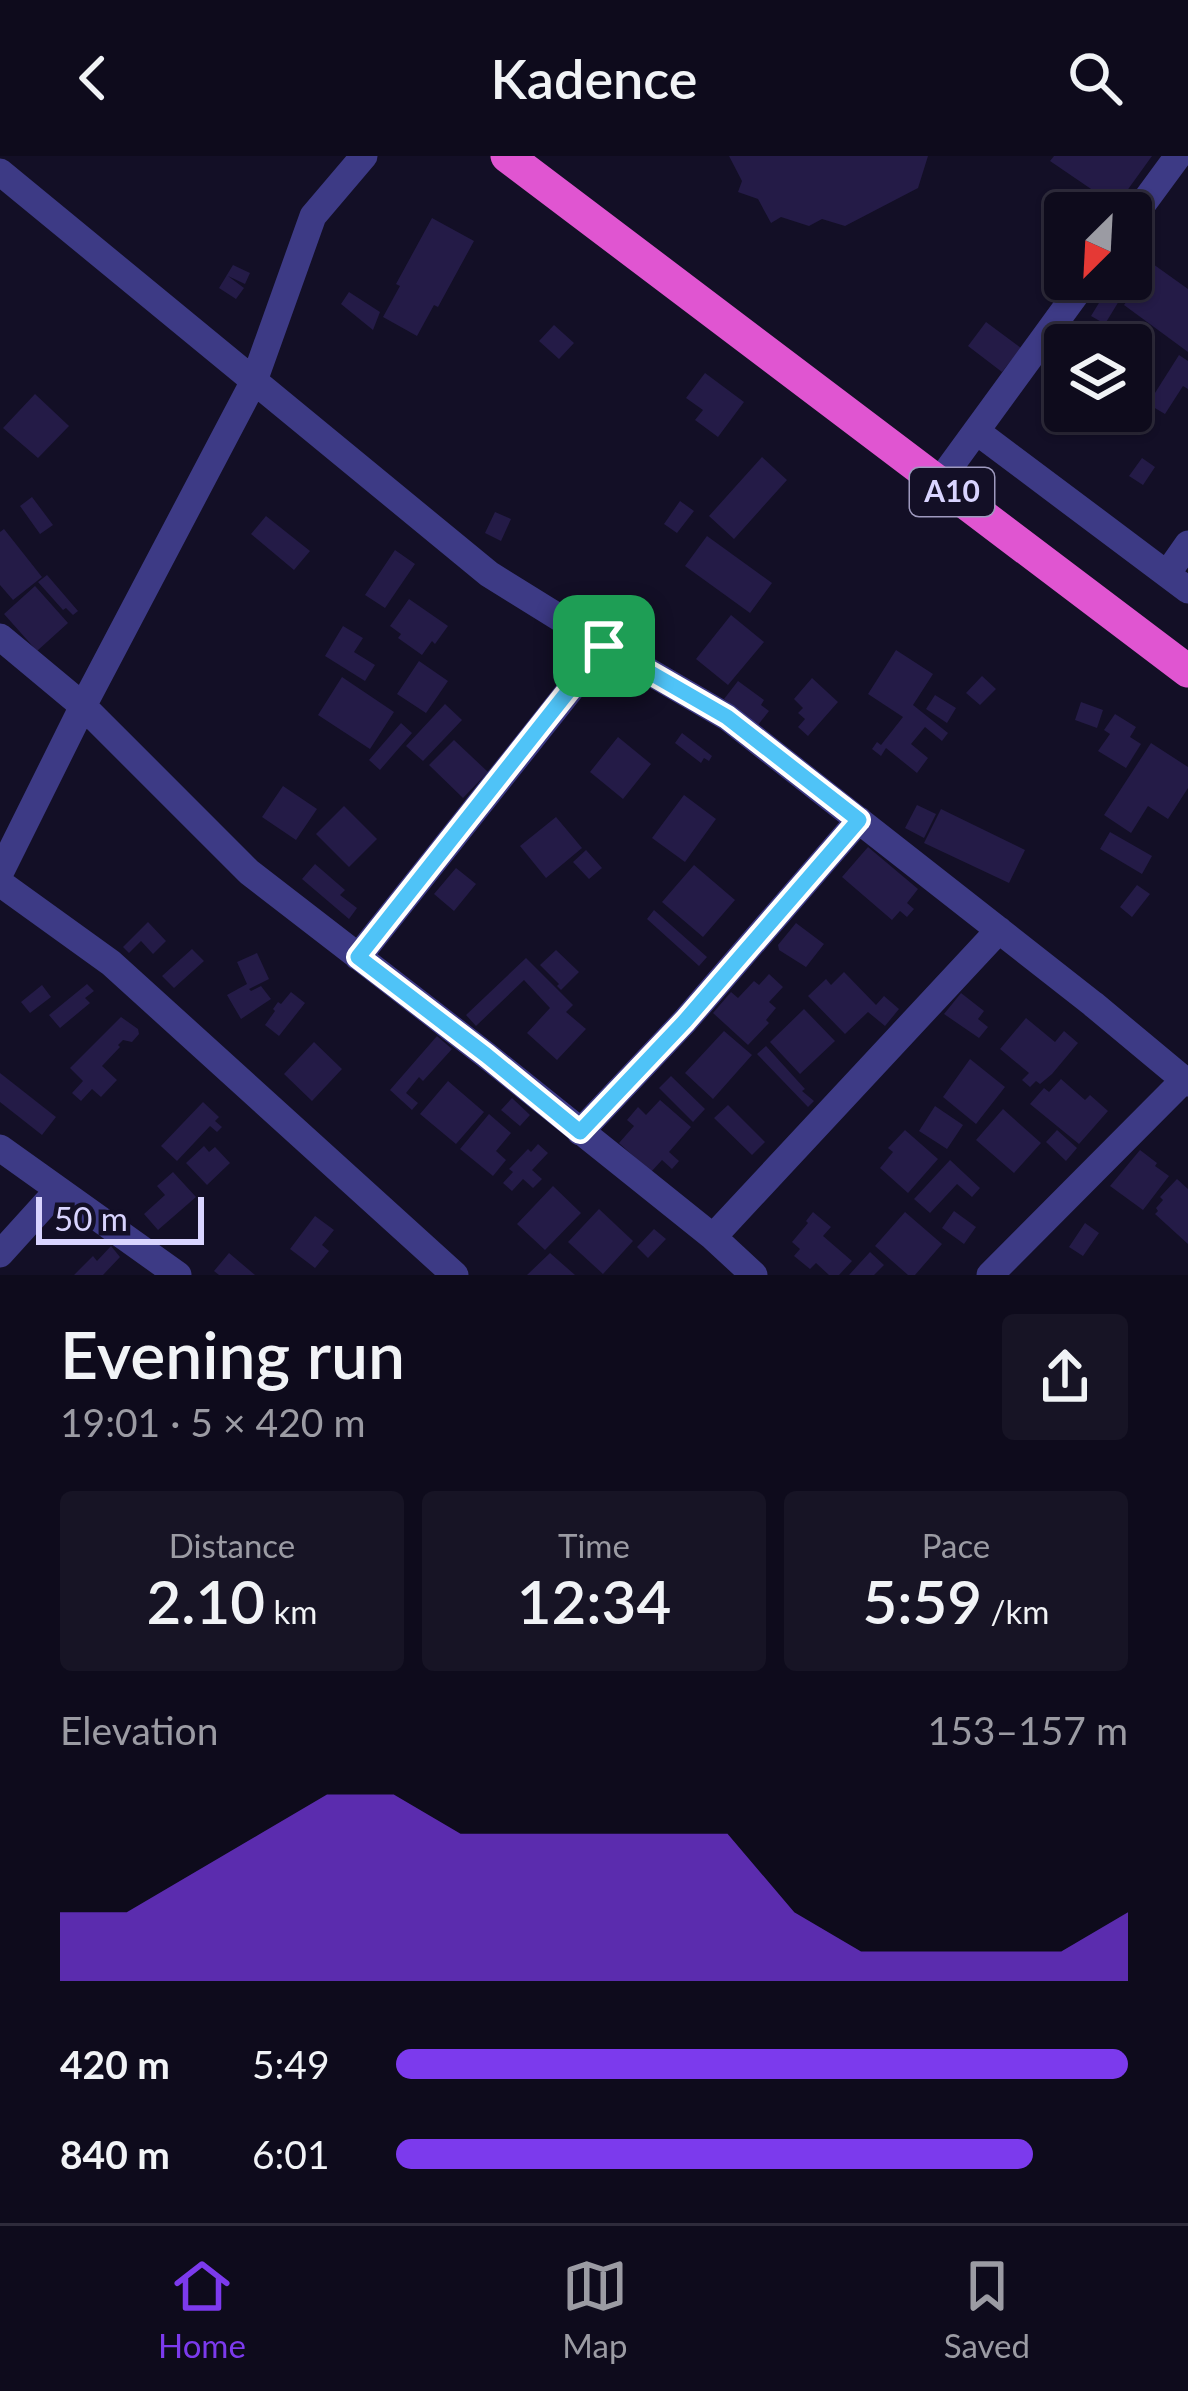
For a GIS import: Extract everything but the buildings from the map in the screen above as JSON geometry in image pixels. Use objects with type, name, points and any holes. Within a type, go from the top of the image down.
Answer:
[{"type":"highway","name":"A10","points":[[507,156],[1188,671]]},
{"type":"street","points":[[0,873],[82,706],[254,381],[313,216],[364,156]]},
{"type":"street","points":[[1152,192],[1178,156]]},
{"type":"street","points":[[0,172],[489,574],[727,717],[1186,1082],[990,1275]]},
{"type":"street","points":[[939,482],[1073,300]]},
{"type":"street","points":[[976,431],[1177,582],[1188,544]]},
{"type":"street","points":[[0,637],[82,706],[249,872],[486,1055],[754,1275]]},
{"type":"street","points":[[358,957],[604,646]]},
{"type":"street","points":[[580,1132],[685,1021],[859,820]]},
{"type":"street","points":[[0,883],[111,963],[455,1275]]},
{"type":"street","points":[[713,1237],[999,930]]},
{"type":"street","points":[[0,1148],[178,1275]]},
{"type":"street","points":[[0,1254],[58,1190]]},
{"type":"route","points":[[604,646],[727,717],[859,820],[685,1021],[580,1132],[358,957],[604,646]]}]
